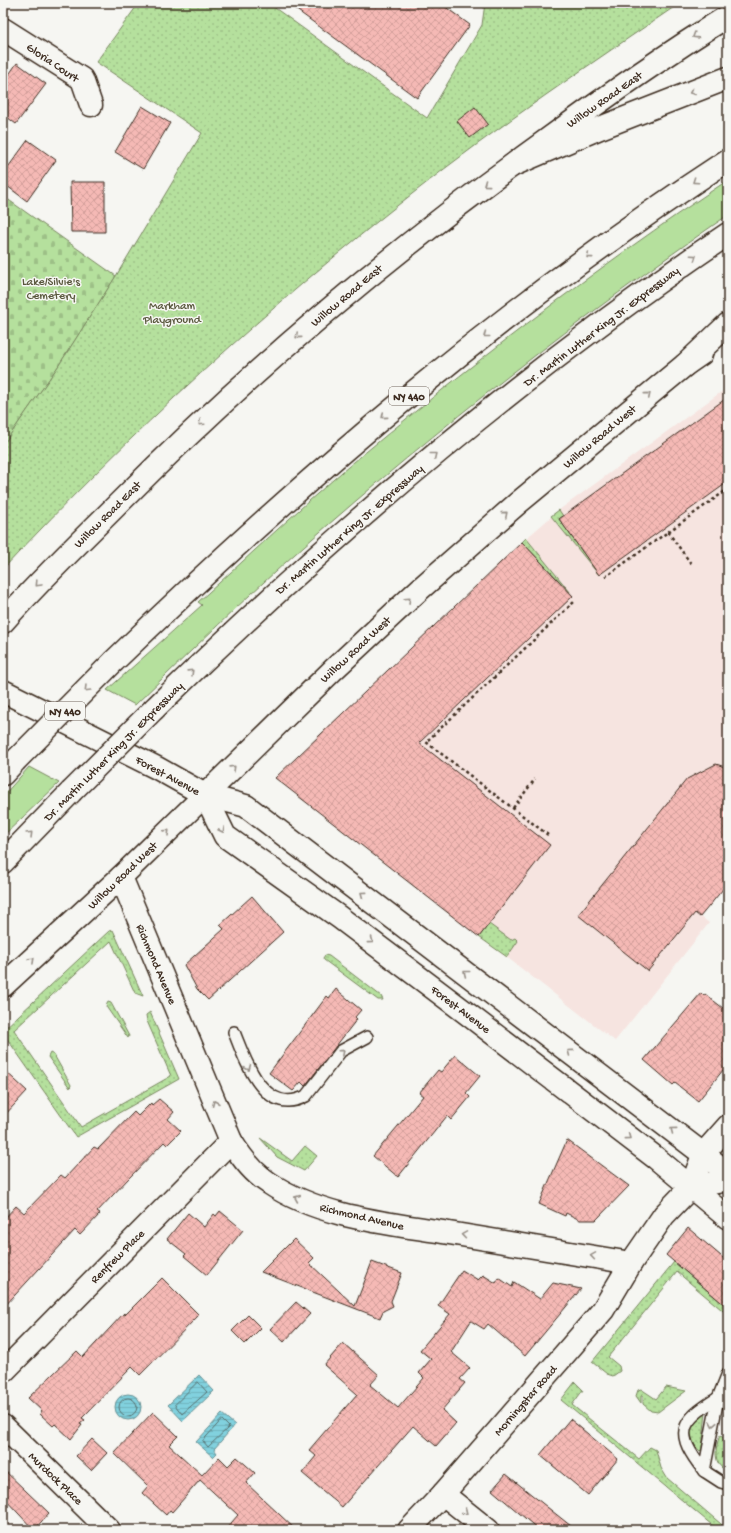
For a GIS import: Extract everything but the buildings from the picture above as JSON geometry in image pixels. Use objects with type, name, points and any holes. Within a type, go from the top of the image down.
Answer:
[{"type":"main road","name":"Willow Road East","points":[[3,622],[64,556],[222,403],[393,256],[513,164],[624,84],[728,16]]},
{"type":"main road","name":"Gloria Court","points":[[3,29],[82,79],[91,105]]},
{"type":"main road","points":[[513,164],[728,78]]},
{"type":"main road","name":"NY 440","points":[[9,767],[114,661],[204,575],[302,486],[430,379],[636,221],[728,160]]},
{"type":"main road","name":"Dr. Martin Luther King Jr. Expressway","points":[[3,862],[154,709],[274,594],[403,480],[596,327],[728,234]]},
{"type":"main road","points":[[685,365],[728,324]]},
{"type":"main road","name":"Willow Road West","points":[[3,986],[121,877],[333,670],[420,589],[518,503],[685,365],[728,336]]},
{"type":"main road","name":"Forest Avenue","points":[[3,691],[157,768],[205,795],[246,806],[704,1153],[728,1173]]},
{"type":"main road","name":"Forest Avenue","points":[[205,795],[224,836],[391,956],[656,1158],[728,1218]]},
{"type":"main road","name":"Richmond Avenue","points":[[121,877],[231,1141],[254,1171],[269,1183],[320,1207],[368,1220],[631,1263]]},
{"type":"main road","points":[[631,1263],[664,1215],[691,1187],[704,1153],[728,1126]]},
{"type":"main road","name":"Renfrew Place","points":[[3,1372],[231,1141]]},
{"type":"main road","points":[[691,1187],[728,1180]]},
{"type":"main road","name":"Morningstar Road","points":[[409,1530],[443,1494],[603,1310],[631,1263]]},
{"type":"main road","name":"Murdock Place","points":[[3,1426],[109,1530]]},
{"type":"main road","points":[[443,1494],[488,1530]]},
{"type":"lane","points":[[234,1032],[250,1073],[257,1083],[268,1093],[289,1102],[299,1100],[306,1096],[341,1051],[367,1037]]},
{"type":"lane","points":[[704,1471],[718,1398],[728,1373]]},
{"type":"lane","points":[[718,1398],[696,1412],[688,1421],[684,1431],[684,1441],[693,1457],[704,1471],[721,1482],[728,1484]]},
{"type":"path","points":[[605,577],[728,489]]},
{"type":"path","points":[[668,532],[692,565]]},
{"type":"path","points":[[548,835],[426,742],[575,601]]},
{"type":"path","points":[[513,808],[535,779]]},
{"type":"shaded area","points":[[728,387],[728,768],[687,779],[625,856],[709,923],[615,1041],[275,778],[522,542],[559,510]]},
{"type":"green space","name":"Markham Playground","points":[[139,3],[268,3],[427,118],[482,25],[485,3],[680,3],[544,96],[477,144],[358,237],[252,327],[200,374],[100,469],[3,569],[3,445],[59,365],[116,276],[202,133],[96,62]]},
{"type":"green space","points":[[728,180],[728,215],[564,333],[406,458],[282,565],[135,705],[107,690],[202,605],[198,602],[342,472],[389,433],[531,320],[678,214]]},
{"type":"green space","name":"Lake/Silvie's Cemetery","points":[[3,196],[116,276],[59,365],[3,445]]},
{"type":"green space","points":[[559,510],[563,516],[559,519],[599,575],[551,516]]},
{"type":"green space","points":[[526,538],[570,592],[522,542]]},
{"type":"green space","points":[[29,767],[59,783],[3,836],[3,796]]},
{"type":"green space","points":[[489,924],[511,940],[515,938],[518,941],[507,957],[479,937]]},
{"type":"green space","points":[[113,930],[143,996],[135,993],[111,941],[14,1030],[81,1127],[171,1076],[147,1021],[146,1015],[150,1012],[179,1079],[76,1137],[3,1033],[3,1030],[109,931]]},
{"type":"green space","points":[[325,955],[329,956],[381,996],[383,1000],[378,1000],[324,960],[323,958]]},
{"type":"green space","points":[[108,1002],[111,1003],[129,1036],[128,1038],[107,1008],[106,1006]]},
{"type":"green space","points":[[50,1053],[54,1055],[71,1085],[70,1088],[48,1057]]},
{"type":"green space","points":[[260,1138],[292,1161],[305,1146],[317,1156],[304,1171],[277,1157]]},
{"type":"green space","points":[[674,1262],[728,1308],[728,1315],[677,1272],[608,1357],[619,1366],[620,1371],[613,1376],[607,1374],[592,1362]]},
{"type":"green space","points":[[575,1382],[583,1390],[572,1405],[639,1459],[650,1447],[656,1450],[661,1468],[667,1478],[728,1530],[718,1530],[561,1400]]},
{"type":"green space","points":[[666,1387],[686,1391],[658,1412],[651,1411],[643,1404],[643,1395],[641,1395],[641,1403],[636,1396],[638,1390],[641,1389],[656,1399]]},
{"type":"green space","points":[[706,1412],[702,1449],[700,1451],[692,1441],[690,1429],[694,1421]]},
{"type":"green space","points":[[720,1435],[728,1442],[728,1472],[719,1465],[716,1456]]},
{"type":"water","points":[[199,1375],[214,1391],[183,1421],[168,1405]]},
{"type":"water","points":[[128,1394],[137,1398],[141,1407],[137,1416],[128,1420],[119,1416],[115,1407],[119,1398]]},
{"type":"water","points":[[222,1414],[235,1425],[214,1449],[217,1453],[213,1457],[196,1442]]}]
